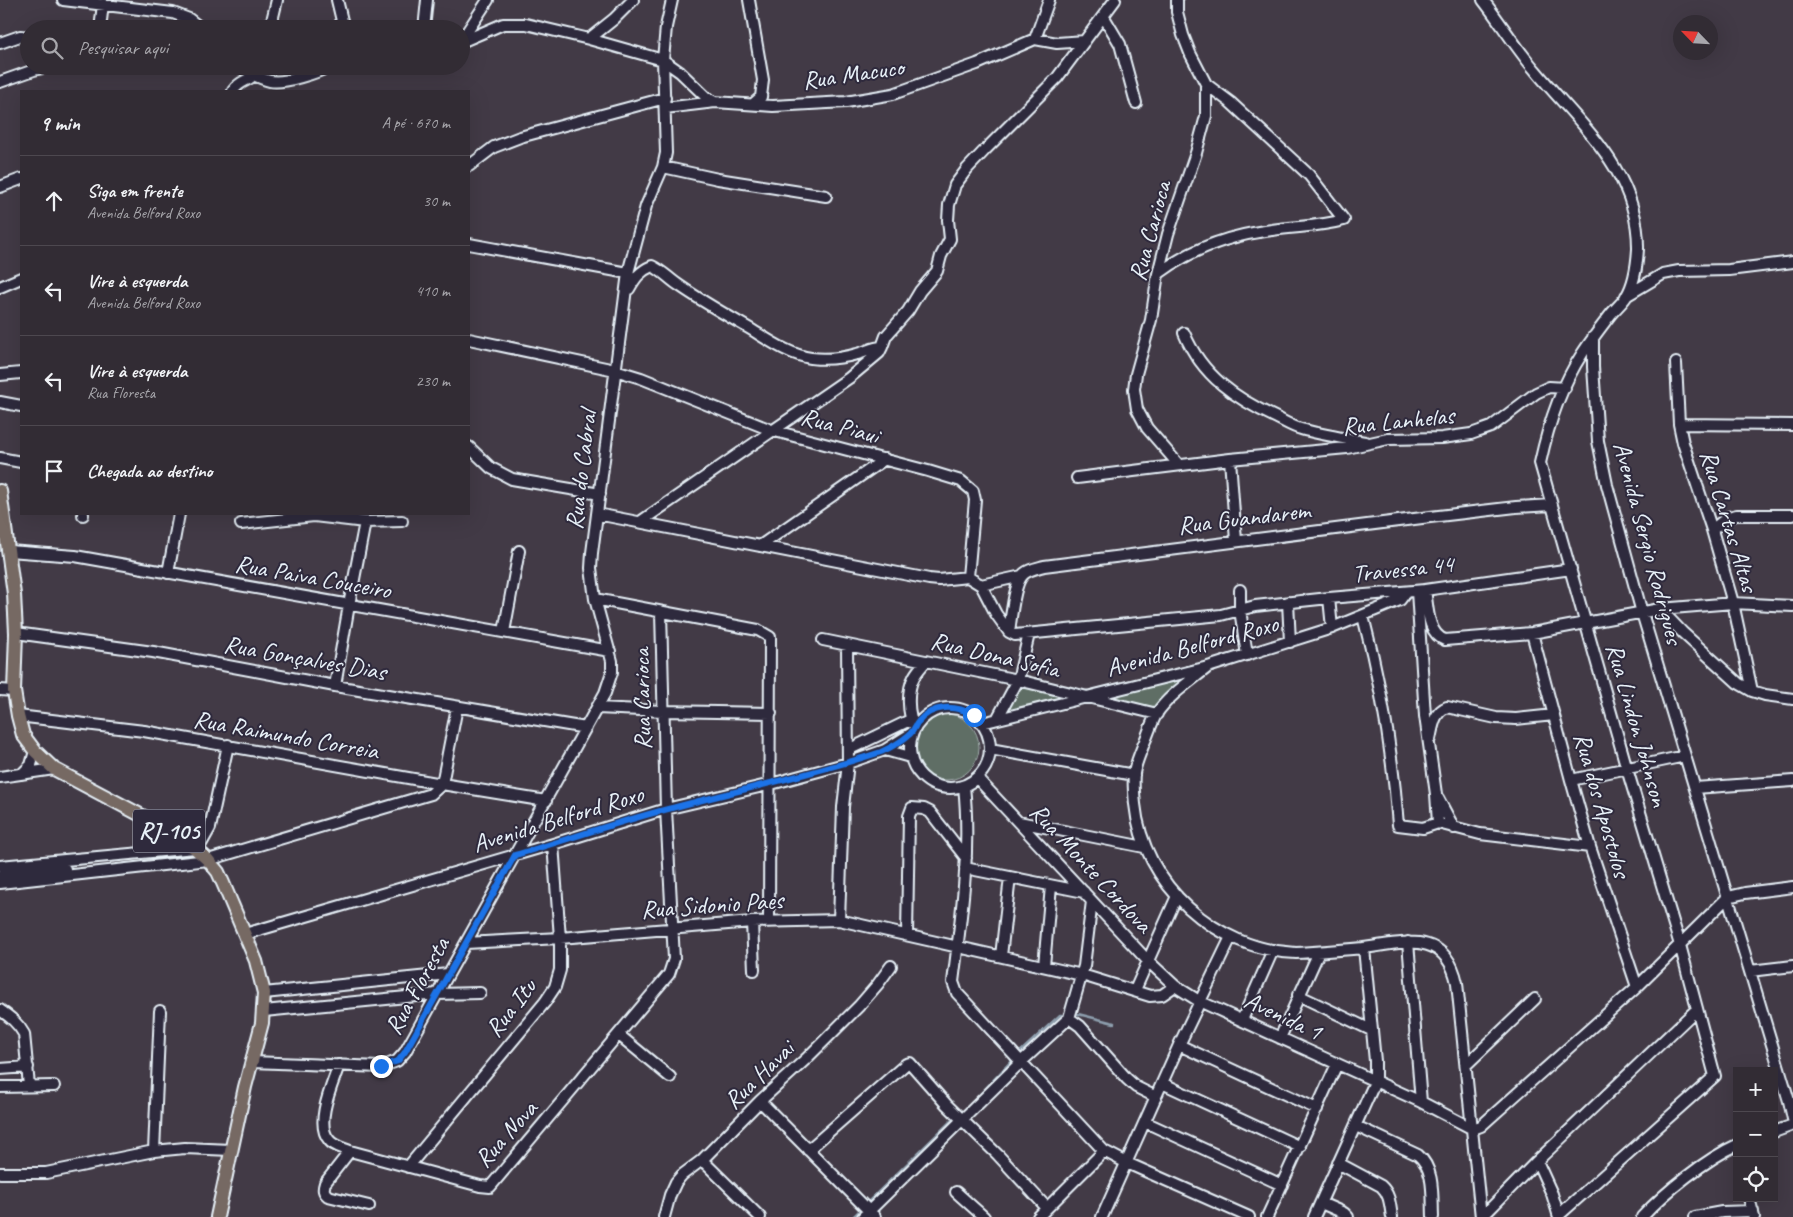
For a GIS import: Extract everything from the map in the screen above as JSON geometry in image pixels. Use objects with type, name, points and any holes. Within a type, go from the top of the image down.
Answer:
[{"type":"main road","name":"RJ-105","points":[[0,491],[3,536],[9,552],[14,587],[16,632],[14,691],[18,716],[24,735],[35,751],[54,769],[164,828],[195,848],[208,860],[220,877],[260,972],[264,993],[264,1011],[217,1217]]},
{"type":"street","points":[[63,0],[103,4],[151,5],[190,20]]},
{"type":"street","points":[[272,20],[277,0]]},
{"type":"street","points":[[337,0],[342,20]]},
{"type":"street","points":[[425,20],[427,0]]},
{"type":"street","points":[[470,27],[488,0]]},
{"type":"street","points":[[589,39],[632,0]]},
{"type":"street","name":"Rua do Cabral","points":[[612,672],[612,660],[595,599],[591,568],[628,273],[646,206],[663,167],[667,142],[663,60],[666,27],[672,0]]},
{"type":"street","points":[[749,0],[763,80],[761,97],[753,104]]},
{"type":"street","points":[[1035,39],[1049,0]]},
{"type":"street","points":[[640,522],[849,378],[872,359],[882,347],[886,336],[908,311],[920,291],[937,272],[941,256],[950,238],[949,205],[955,185],[979,156],[1057,78],[1116,0]]},
{"type":"street","name":"Rua Carioca","points":[[1177,0],[1177,12],[1183,35],[1206,84],[1206,116],[1202,136],[1168,234],[1158,274],[1151,320],[1136,374],[1134,389],[1137,409],[1146,428],[1179,465]]},
{"type":"street","points":[[1483,0],[1521,54],[1600,146],[1613,164],[1630,196],[1634,212],[1637,228],[1638,262],[1632,284],[1626,296],[1581,355],[1565,388]]},
{"type":"street","points":[[101,20],[103,4]]},
{"type":"street","points":[[1104,17],[1120,44],[1136,103]]},
{"type":"street","points":[[470,38],[494,27],[526,24],[589,39],[663,60],[680,72],[706,97],[715,102]]},
{"type":"street","points":[[0,43],[20,36]]},
{"type":"street","name":"Rua Macuco","points":[[470,165],[494,147],[520,137],[665,103],[715,102],[773,106],[846,102],[893,94],[977,64],[1035,39],[1057,42],[1085,41]]},
{"type":"street","points":[[0,82],[22,75]]},
{"type":"street","points":[[234,90],[251,75]]},
{"type":"street","points":[[262,75],[272,82],[280,82],[310,75]]},
{"type":"street","points":[[1158,274],[1178,260],[1202,248],[1230,238],[1272,230],[1316,227],[1344,220],[1309,175],[1230,102],[1206,84]]},
{"type":"street","points":[[663,167],[718,179],[826,196]]},
{"type":"street","points":[[0,187],[20,178]]},
{"type":"street","points":[[470,244],[628,273]]},
{"type":"street","points":[[1626,296],[1663,274],[1679,271],[1729,270],[1793,262]]},
{"type":"street","points":[[625,298],[635,278],[642,271],[652,266],[689,293],[796,354],[810,358],[838,358],[882,347]]},
{"type":"street","points":[[0,287],[20,278]]},
{"type":"street","points":[[1184,333],[1195,355],[1207,372],[1220,385],[1241,399],[1267,414],[1300,428],[1367,442]]},
{"type":"street","name":"Avenida Sergio Rodrigues","points":[[1593,337],[1598,441],[1602,465],[1642,613],[1790,1101],[1793,1119]]},
{"type":"street","name":"Rua Piaui","points":[[470,339],[615,370],[678,392],[771,430],[961,482],[972,491],[975,500],[968,577]]},
{"type":"street","name":"Rua Cartas Altas","points":[[1676,363],[1679,424],[1733,603],[1752,691]]},
{"type":"street","points":[[0,375],[20,373]]},
{"type":"street","name":"Rua Lanhelas","points":[[1076,478],[1230,459],[1347,448],[1367,442],[1388,439],[1442,438],[1471,434],[1490,427],[1536,393],[1549,387],[1565,388]]},
{"type":"street","name":"Rua Lindon Johnson","points":[[1559,1216],[1715,1076],[1680,945],[1627,769],[1540,463],[1546,437],[1565,388]]},
{"type":"street","points":[[0,402],[20,406]]},
{"type":"street","points":[[1679,424],[1793,425]]},
{"type":"street","points":[[470,448],[491,468],[512,479],[600,494]]},
{"type":"street","points":[[0,458],[20,462]]},
{"type":"street","points":[[1230,459],[1236,541]]},
{"type":"street","points":[[760,546],[885,460]]},
{"type":"street","name":"Rua Guandarem","points":[[1022,576],[1037,568],[1059,563],[1516,507],[1552,505]]},
{"type":"street","points":[[597,514],[929,579],[939,580],[968,577],[981,586],[996,614],[1009,632],[1015,635],[1028,634],[1018,680],[997,719]]},
{"type":"street","points":[[168,573],[179,515]]},
{"type":"street","points":[[1712,530],[1728,517],[1737,515],[1793,515]]},
{"type":"street","points":[[241,524],[314,516],[365,522],[402,521]]},
{"type":"street","points":[[336,686],[365,522]]},
{"type":"street","points":[[504,632],[519,551]]},
{"type":"street","name":"Rua Paiva Couceiro","points":[[9,552],[75,556],[610,651]]},
{"type":"street","name":"Travessa 44","points":[[1028,634],[1221,615],[1254,606],[1421,591],[1571,569]]},
{"type":"street","points":[[981,586],[1022,576]]},
{"type":"street","points":[[1009,632],[1016,590],[1022,576]]},
{"type":"street","points":[[1240,590],[1240,610],[1247,654]]},
{"type":"street","points":[[1421,591],[1435,635],[1444,640],[1532,633],[1660,609],[1733,603],[1793,606]]},
{"type":"street","points":[[1421,591],[1425,716],[1436,794],[1438,823]]},
{"type":"street","name":"Avenida Belford Roxo","points":[[245,934],[666,809],[848,763],[884,750],[929,713],[940,708],[951,707],[963,710],[974,715],[982,724],[1208,667],[1290,642],[1332,628],[1400,600],[1406,592]]},
{"type":"street","points":[[1329,598],[1332,628]]},
{"type":"street","points":[[595,599],[758,630],[768,634],[771,638],[769,922]]},
{"type":"street","points":[[1288,602],[1290,642]]},
{"type":"street","points":[[1660,609],[1683,633],[1738,683],[1752,691],[1779,698],[1793,699]]},
{"type":"street","name":"Rua Carioca","points":[[661,612],[666,809],[673,928],[673,964]]},
{"type":"street","points":[[1362,616],[1373,654],[1384,706],[1398,825],[1423,828],[1438,823],[1480,834],[1590,847]]},
{"type":"street","name":"Rua Gonçalves Dias","points":[[16,632],[153,652],[336,686],[586,728]]},
{"type":"street","name":"Rua dos Apostolos","points":[[1532,633],[1590,847],[1637,987]]},
{"type":"street","name":"Rua Dona Sofia","points":[[823,640],[1018,680],[1157,714]]},
{"type":"street","points":[[839,920],[843,807],[848,763],[847,645]]},
{"type":"street","points":[[926,661],[913,678],[910,689],[912,726],[910,757],[922,777],[931,784],[953,789],[964,786],[977,778],[984,770],[990,749],[988,736],[982,724]]},
{"type":"street","points":[[1208,667],[1172,698],[1157,714],[1138,758],[1134,775],[1136,810],[1144,847],[1177,896],[1203,921],[1232,937],[1258,947],[1286,952],[1319,952],[1408,942],[1421,943],[1436,949],[1448,959],[1457,983],[1482,1217]]},
{"type":"street","name":"Rua Floresta","points":[[252,1062],[381,1066],[398,1061],[405,1052],[546,801],[605,693],[612,672]]},
{"type":"street","points":[[0,690],[14,691]]},
{"type":"street","points":[[0,883],[208,860],[420,798],[430,794],[442,784],[458,706]]},
{"type":"street","points":[[1429,742],[1437,714],[1440,710],[1447,707],[1496,718],[1516,719],[1554,715]]},
{"type":"street","points":[[597,708],[771,712]]},
{"type":"street","name":"Rua Raimundo Correia","points":[[18,716],[144,731],[546,801]]},
{"type":"street","points":[[848,750],[912,726]]},
{"type":"street","points":[[0,866],[195,848],[202,844],[210,828],[228,745]]},
{"type":"street","points":[[990,749],[1134,775]]},
{"type":"street","points":[[884,750],[910,757]]},
{"type":"street","points":[[22,774],[31,765],[35,751]]},
{"type":"street","points":[[1571,780],[1685,756]]},
{"type":"street","points":[[0,777],[54,769]]},
{"type":"street","name":"Rua Monte Cordova","points":[[977,778],[1147,960],[1175,986]]},
{"type":"street","points":[[1695,788],[1793,781]]},
{"type":"street","points":[[964,786],[966,805],[966,863],[953,982],[954,988],[1008,1049],[1104,1151],[1249,1217]]},
{"type":"street","points":[[1436,794],[1454,828]]},
{"type":"street","points":[[907,935],[908,816],[912,808],[924,809],[930,812],[966,863],[1010,877],[1084,892]]},
{"type":"street","points":[[1019,822],[1144,847]]},
{"type":"street","name":"Rua Itu","points":[[408,1167],[545,1002],[555,987],[560,970],[560,938],[553,844]]},
{"type":"street","points":[[0,876],[141,863]]},
{"type":"street","points":[[1001,956],[1010,877]]},
{"type":"street","points":[[1044,966],[1051,886]]},
{"type":"street","points":[[1472,1129],[1481,1126],[1492,1117],[1637,987],[1728,897],[1793,887]]},
{"type":"street","points":[[1134,990],[1177,896]]},
{"type":"street","points":[[760,1101],[867,1212],[958,1116],[1070,1015],[1082,975],[1092,901]]},
{"type":"street","name":"Rua Sidonio Paes","points":[[466,943],[560,938],[752,922],[839,920],[1082,975],[1150,996],[1162,995],[1175,986]]},
{"type":"street","points":[[752,922],[754,970]]},
{"type":"street","points":[[1102,1217],[1199,1001],[1232,937]]},
{"type":"street","points":[[1408,942],[1421,1102]]},
{"type":"street","points":[[1314,1217],[1375,1082],[1375,1061],[1364,948]]},
{"type":"street","points":[[1242,1020],[1273,950]]},
{"type":"street","points":[[1280,1038],[1319,952]]},
{"type":"street","name":"Rua Nova","points":[[339,1065],[328,1096],[324,1117],[324,1132],[329,1141],[350,1151],[480,1186],[490,1186],[619,1035],[669,974],[673,964]]},
{"type":"street","name":"Rua Havai","points":[[664,1217],[670,1195],[676,1182],[682,1175],[702,1160],[760,1101],[806,1059],[859,1006],[891,966]]},
{"type":"street","points":[[1750,971],[1793,966]]},
{"type":"street","points":[[264,993],[448,974]]},
{"type":"street","name":"Avenida 1","points":[[1175,986],[1199,1001],[1421,1102],[1472,1129]]},
{"type":"street","points":[[264,1011],[438,994],[480,993]]},
{"type":"street","points":[[1298,995],[1371,1030]]},
{"type":"street","points":[[1466,1065],[1535,999]]},
{"type":"street","points":[[1482,1217],[1537,1161],[1697,1009]]},
{"type":"street","points":[[0,1010],[12,1019],[24,1034],[29,1086]]},
{"type":"street","points":[[154,1151],[160,1011]]},
{"type":"street","points":[[1070,1015],[1127,1079],[1156,1097]]},
{"type":"street","points":[[619,1035],[670,1077]]},
{"type":"street","points":[[1179,1045],[1317,1109]]},
{"type":"street","points":[[808,1150],[906,1064],[910,1063],[958,1116],[998,1155],[1047,1208]]},
{"type":"street","points":[[1267,1217],[1337,1064]]},
{"type":"street","points":[[0,1069],[28,1067]]},
{"type":"street","points":[[1162,1083],[1300,1147]]},
{"type":"street","points":[[0,1087],[54,1086]]},
{"type":"street","points":[[1145,1122],[1282,1185]]},
{"type":"street","points":[[1778,1131],[1793,1125]]},
{"type":"street","points":[[1356,1126],[1418,1154],[1425,1161],[1430,1170],[1433,1217]]},
{"type":"street","points":[[0,1173],[46,1173],[154,1151],[185,1148],[231,1150]]},
{"type":"street","points":[[1647,1215],[1703,1165],[1719,1154],[1733,1149]]},
{"type":"street","points":[[350,1151],[325,1183],[324,1192],[328,1196],[369,1206]]},
{"type":"street","points":[[1038,1217],[1104,1151]]},
{"type":"street","points":[[702,1160],[760,1217]]},
{"type":"street","points":[[1537,1161],[1552,1194],[1559,1216]]},
{"type":"street","points":[[1338,1164],[1382,1186],[1389,1198],[1392,1217]]},
{"type":"street","points":[[956,1192],[984,1217]]},
{"type":"street","points":[[1321,1202],[1344,1213],[1348,1217]]},
{"type":"street","points":[[1695,1217],[1722,1212],[1753,1214]]},
{"type":"green space","points":[[1190,679],[1156,707],[1087,697]]},
{"type":"green space","points":[[1017,686],[1087,697],[1005,713]]},
{"type":"green space","points":[[946,714],[959,717],[969,724],[976,734],[979,747],[976,760],[969,770],[959,777],[946,780],[933,777],[923,770],[916,760],[913,747],[916,734],[923,724],[933,717]]},
{"type":"waterway","points":[[1072,1015],[1078,1014],[1114,1023]]},
{"type":"waterway","points":[[1017,1055],[1060,1015],[1066,1015]]},
{"type":"waterway","points":[[971,1104],[1013,1059]]},
{"type":"waterway","points":[[866,1204],[955,1117]]},
{"type":"waterway","points":[[853,1217],[862,1208]]},
{"type":"route","points":[[381,1066],[390,1065],[398,1061],[405,1052],[515,855],[666,809],[848,763],[884,750],[912,733],[919,721],[929,713],[940,708],[951,707],[974,715]]}]
